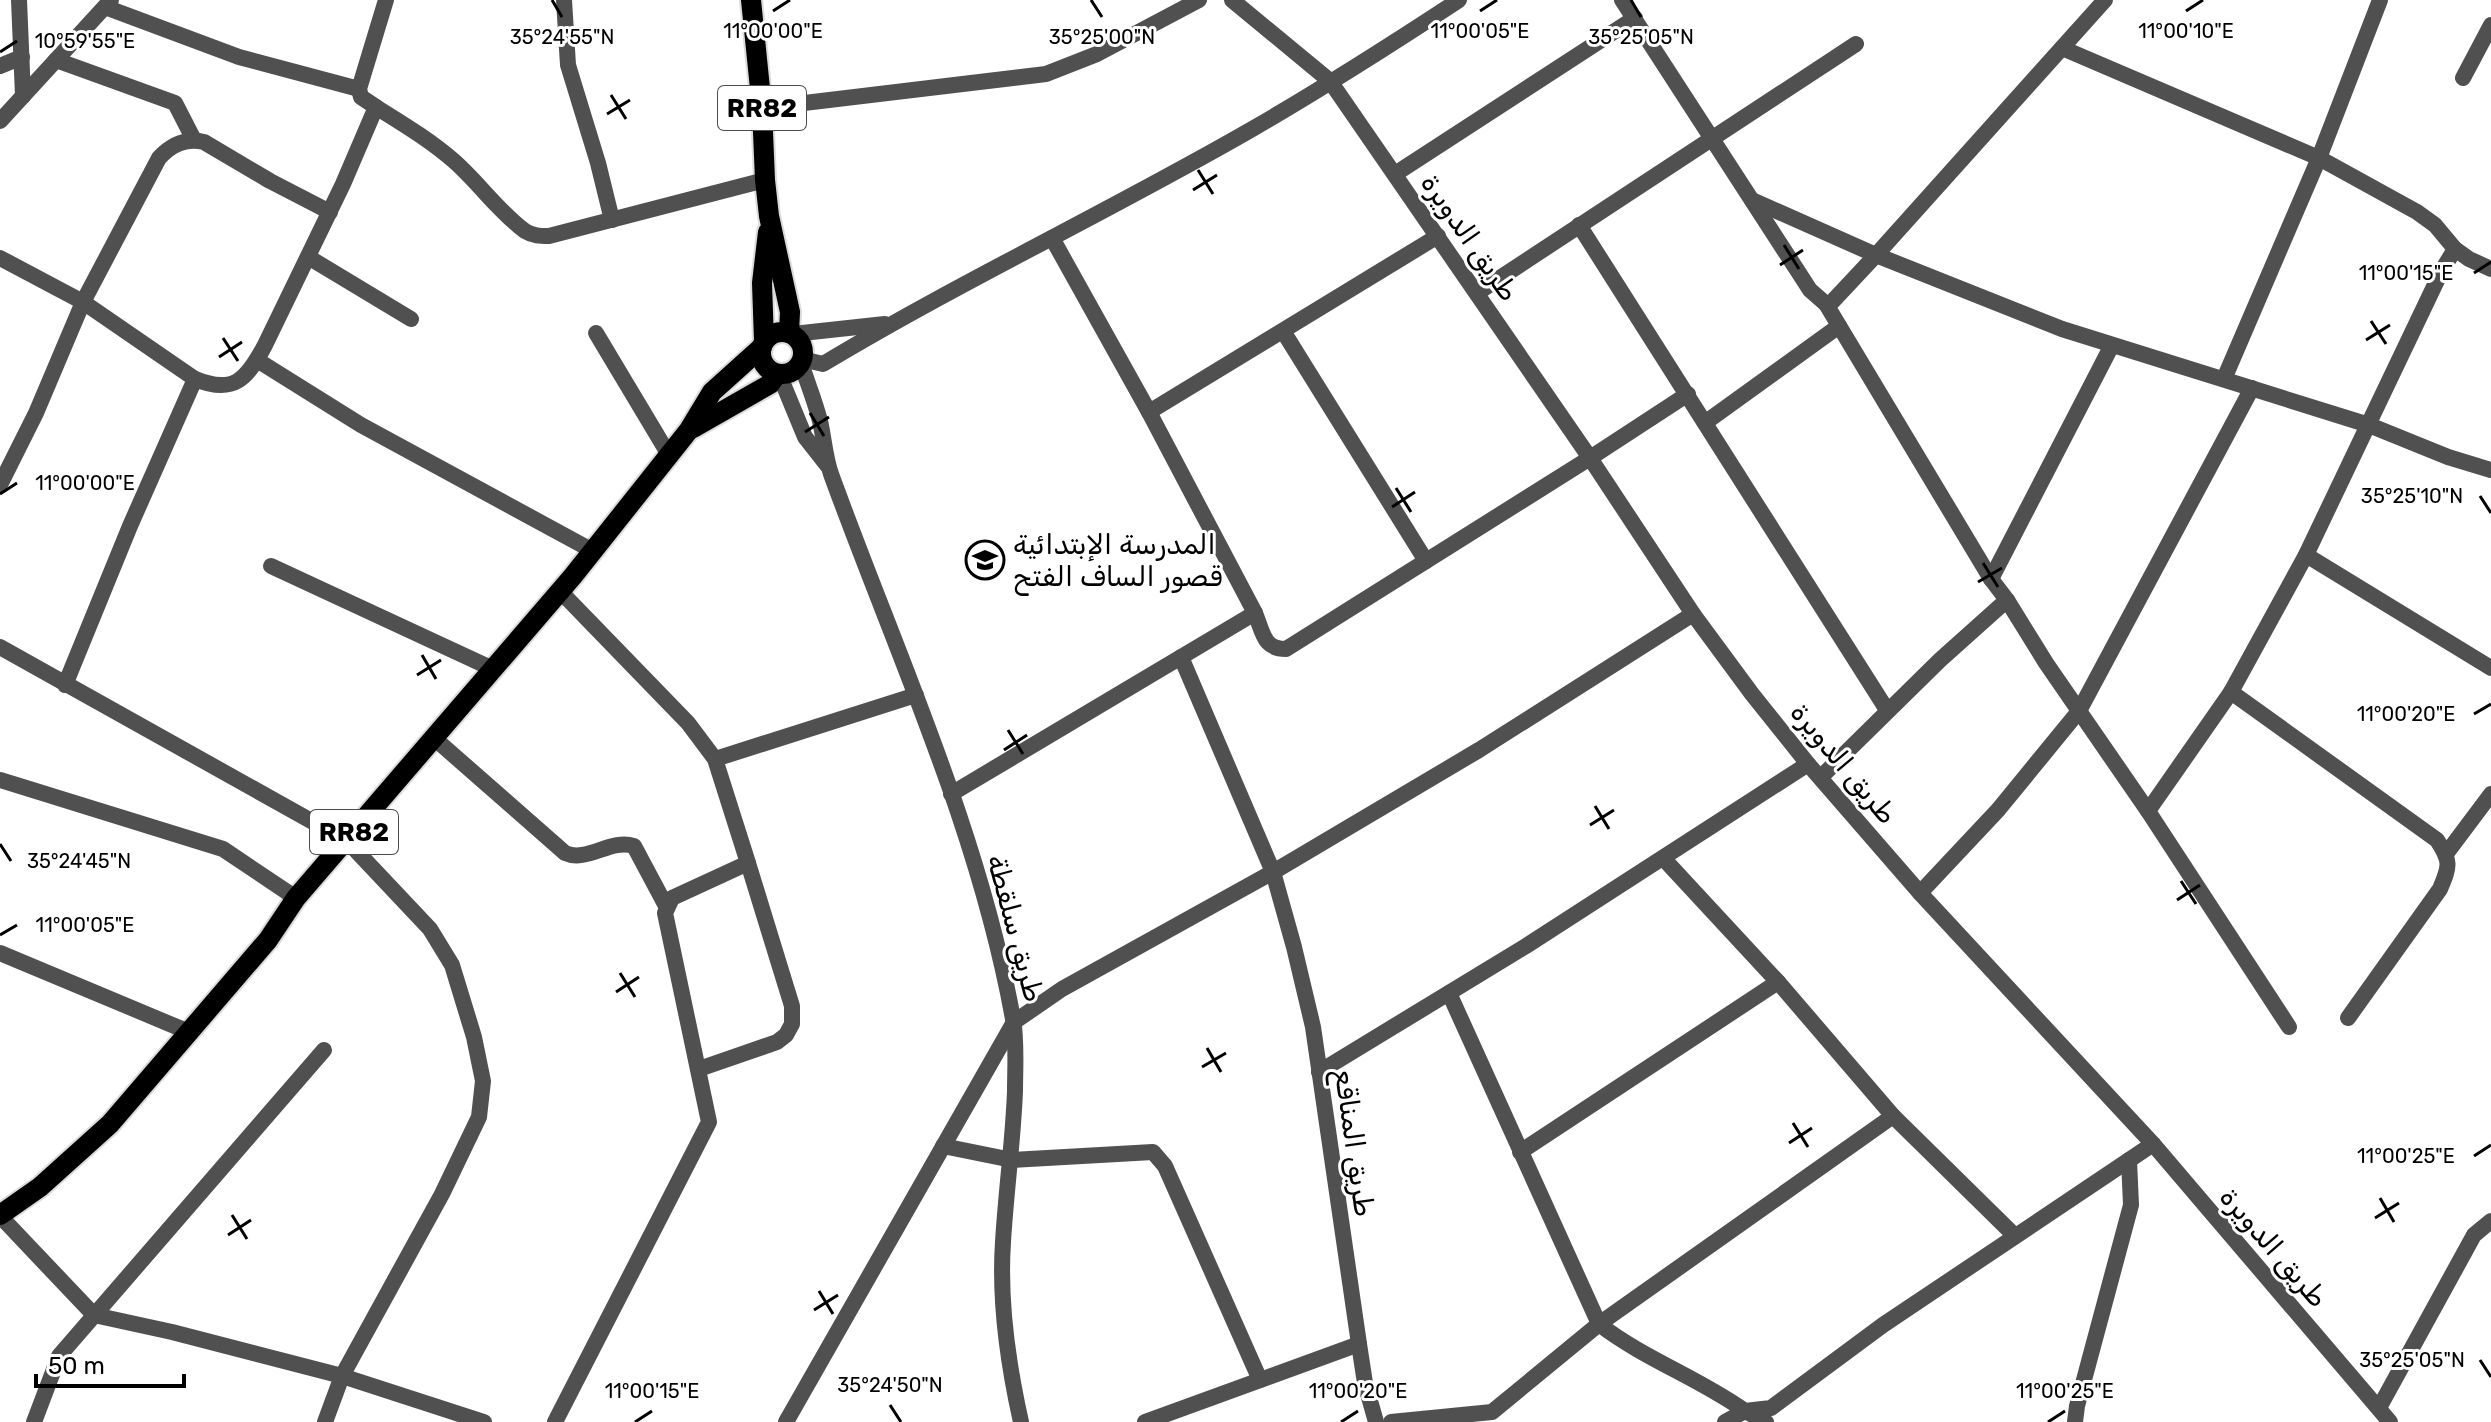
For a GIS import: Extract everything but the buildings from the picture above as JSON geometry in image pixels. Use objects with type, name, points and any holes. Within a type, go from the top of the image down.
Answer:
[{"type":"main road","name":"RR82","points":[[751,0],[769,216],[790,312],[791,334]]},
{"type":"main road","name":"RR82","points":[[769,216],[762,283],[763,363],[778,374]]},
{"type":"main road","name":"RR82","points":[[0,1216],[40,1187],[110,1124],[268,940],[296,898],[593,551],[689,430],[712,392],[778,332],[791,334],[801,342],[802,361],[792,372],[778,374],[770,384],[689,430]]},
{"type":"street","points":[[19,0],[23,96]]},
{"type":"street","points":[[386,0],[359,89],[361,97],[430,141],[529,233],[549,236],[765,180]]},
{"type":"street","points":[[564,0],[568,65],[612,220]]},
{"type":"street","points":[[762,108],[1046,74],[1097,54],[1199,0]]},
{"type":"street","name":"طريق الدويرة","points":[[1232,0],[1330,81],[1590,458],[1693,614],[1808,764],[1920,893],[2153,1144],[2390,1422]]},
{"type":"street","points":[[802,361],[823,364],[891,323],[1255,127],[1459,0]]},
{"type":"street","points":[[1622,0],[1810,290],[1826,304],[1991,579],[2289,1027]]},
{"type":"street","points":[[1826,304],[1832,302],[1876,255],[2105,0]]},
{"type":"street","points":[[2224,379],[2319,158],[2380,0]]},
{"type":"street","points":[[0,121],[108,3],[239,57],[359,89]]},
{"type":"street","points":[[1395,174],[1635,18]]},
{"type":"street","points":[[2463,78],[2491,25]]},
{"type":"street","points":[[1477,293],[1856,44]]},
{"type":"street","points":[[2062,48],[2319,158],[2417,212],[2435,225],[2455,249],[2491,269]]},
{"type":"street","points":[[0,66],[22,57]]},
{"type":"street","points":[[56,60],[175,103],[194,140]]},
{"type":"street","points":[[0,258],[83,302],[195,379],[212,386],[226,387],[240,380],[257,360],[330,212],[376,107]]},
{"type":"street","points":[[0,485],[36,413],[83,302],[159,158],[167,149],[180,142],[204,142],[330,212]]},
{"type":"street","points":[[1752,200],[1876,255],[2062,329],[2369,425],[2448,457],[2491,470]]},
{"type":"street","points":[[1579,225],[1887,710]]},
{"type":"street","points":[[1149,412],[1438,236]]},
{"type":"street","points":[[1052,238],[1149,412],[1255,613],[1268,645],[1274,649],[1286,649],[1688,394]]},
{"type":"street","points":[[2148,811],[2231,692],[2306,555],[2434,286],[2455,249]]},
{"type":"street","points":[[308,257],[411,319]]},
{"type":"street","points":[[791,334],[891,323]]},
{"type":"street","points":[[1706,422],[1839,326]]},
{"type":"street","points":[[1283,331],[1426,561]]},
{"type":"street","points":[[596,333],[669,455]]},
{"type":"street","points":[[1991,579],[2112,345]]},
{"type":"street","points":[[257,360],[361,425],[593,551]]},
{"type":"street","name":"طريق سلقطة","points":[[802,361],[819,417],[830,470],[951,794],[984,898],[1014,1022],[1012,1160],[1001,1276],[1010,1365],[1021,1422]]},
{"type":"street","name":"طريق سلقطة","points":[[778,374],[805,437],[830,470]]},
{"type":"street","points":[[65,685],[195,379]]},
{"type":"street","points":[[1920,893],[1998,810],[2079,711],[2252,388]]},
{"type":"street","points":[[2306,555],[2491,668]]},
{"type":"street","points":[[271,566],[493,669]]},
{"type":"street","points":[[560,591],[688,723],[715,759],[789,993],[792,1024],[786,1035],[777,1042],[699,1069]]},
{"type":"street","points":[[1821,777],[1974,627],[2007,600]]},
{"type":"street","points":[[951,794],[1255,613]]},
{"type":"street","points":[[786,1422],[1014,1022],[1062,989],[1273,872],[1479,750],[1693,614]]},
{"type":"street","points":[[0,647],[347,841],[430,929],[452,965],[474,1037],[483,1081],[479,1117],[442,1194],[342,1376],[325,1422]]},
{"type":"street","name":"طريق المناقع","points":[[1181,657],[1273,872],[1313,1027],[1365,1383],[1376,1422]]},
{"type":"street","points":[[2231,692],[2437,840],[2446,854],[2449,869],[2440,889],[2348,1018]]},
{"type":"street","points":[[715,759],[916,695]]},
{"type":"street","points":[[434,738],[565,853],[572,856],[583,854],[623,842],[634,846],[666,906]]},
{"type":"street","points":[[1319,1072],[1449,993],[1808,764]]},
{"type":"street","points":[[0,780],[223,849],[296,898]]},
{"type":"street","points":[[2446,854],[2491,794]]},
{"type":"street","points":[[1663,858],[1778,982],[1893,1116],[2014,1235]]},
{"type":"street","points":[[555,1422],[710,1117],[665,913],[666,906],[672,898],[748,863]]},
{"type":"street","points":[[0,953],[189,1032]]},
{"type":"street","points":[[1520,1152],[1778,982]]},
{"type":"street","points":[[1449,993],[1599,1324],[1617,1338],[1717,1391],[1766,1422]]},
{"type":"street","points":[[34,1422],[59,1356],[324,1050]]},
{"type":"street","points":[[1391,1422],[1492,1412],[1599,1324],[1751,1220],[1893,1116]]},
{"type":"street","points":[[1725,1422],[1745,1411],[1771,1408],[1883,1325],[2153,1144]]},
{"type":"street","points":[[943,1146],[1012,1160],[1153,1152],[1165,1166],[1260,1380]]},
{"type":"street","points":[[2075,1422],[2131,1205],[2129,1160]]},
{"type":"street","points":[[0,1216],[94,1315],[342,1376],[484,1422]]},
{"type":"street","points":[[2379,1408],[2474,1235],[2491,1221]]},
{"type":"street","points":[[1145,1422],[1359,1344]]},
{"type":"place","name":"المدرسة الإبتدائية قصور الساف الفتح","points":[[985,560]]}]
